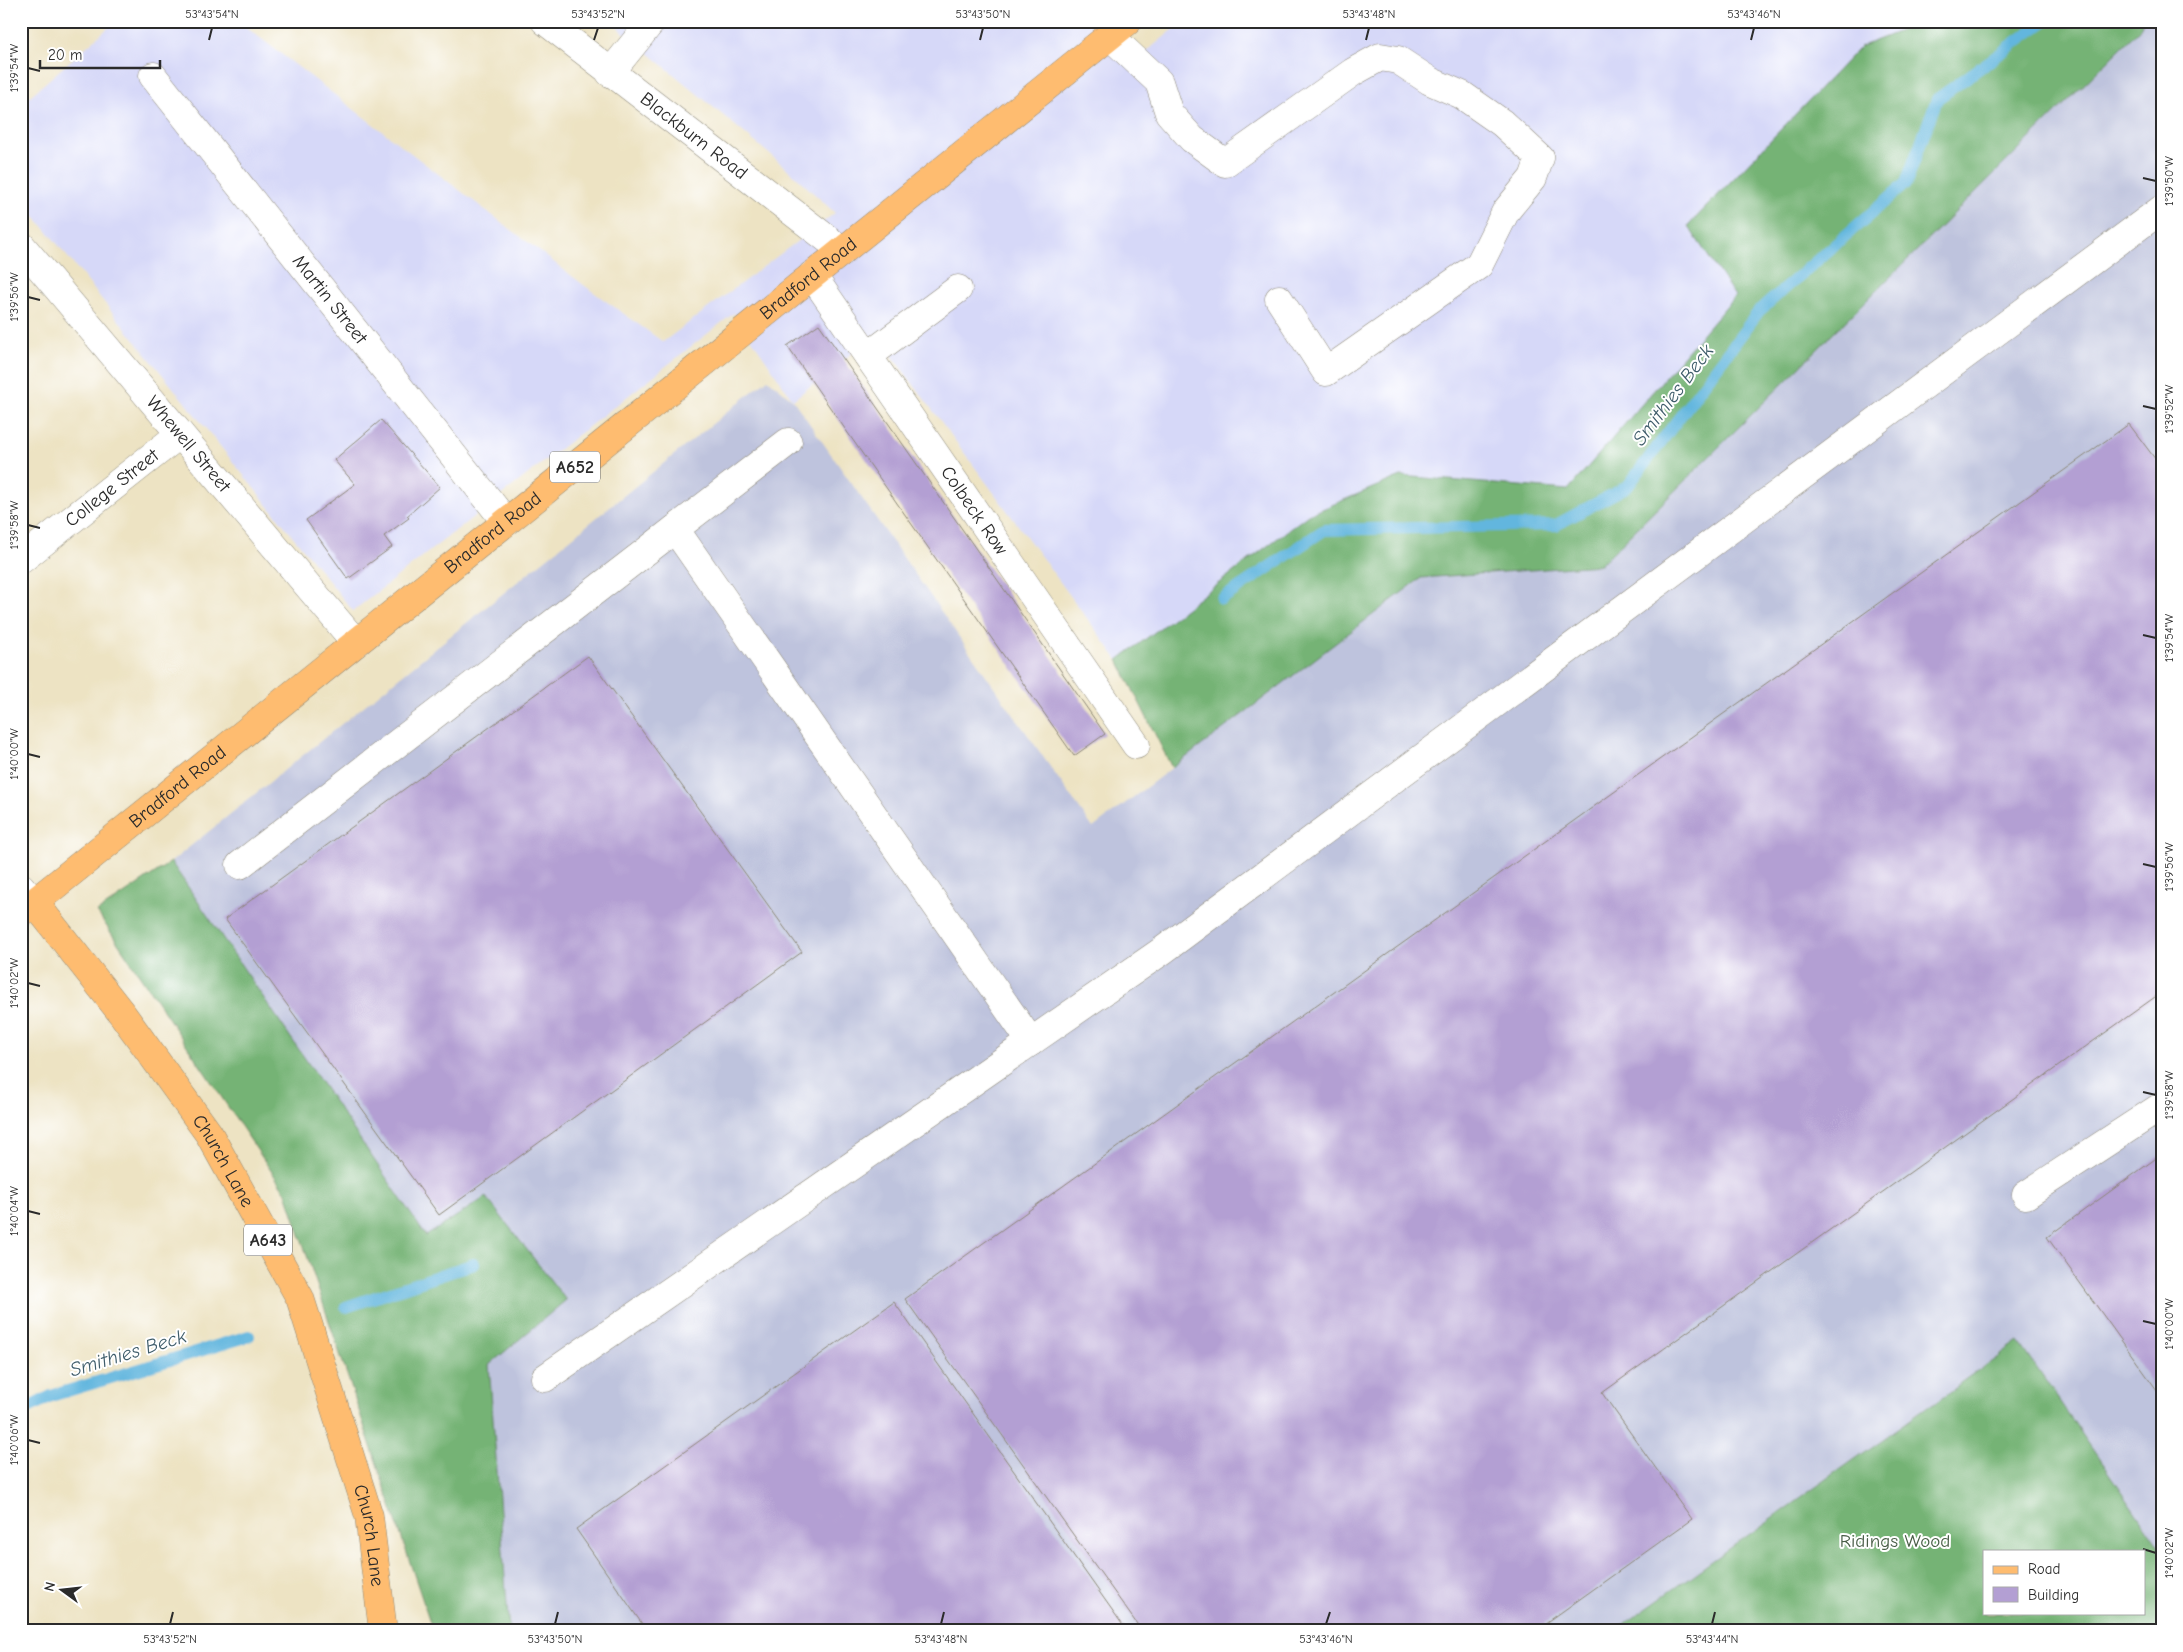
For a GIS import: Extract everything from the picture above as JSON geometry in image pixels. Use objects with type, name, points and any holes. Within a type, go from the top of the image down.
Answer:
[{"type":"main road","name":"Bradford Road","points":[[26,901],[356,643],[1119,29]]},
{"type":"main road","name":"Church Lane","points":[[26,901],[123,1015],[209,1134],[300,1298],[369,1516],[383,1631]]},
{"type":"street","name":"Blackburn Road","points":[[545,21],[843,251]]},
{"type":"street","points":[[610,73],[652,21]]},
{"type":"street","points":[[1119,29],[1159,82],[1169,113],[1192,139],[1225,163],[1353,72],[1380,58],[1398,60],[1430,81],[1462,95],[1502,123],[1540,158],[1533,178],[1506,211],[1479,265],[1326,372],[1278,299]]},
{"type":"street","name":"Martin Street","points":[[153,76],[506,522]]},
{"type":"street","points":[[545,1378],[1170,946],[2162,209]]},
{"type":"street","name":"Whewell Street","points":[[21,245],[356,643]]},
{"type":"street","name":"Colbeck Row","points":[[812,275],[1136,745]]},
{"type":"street","points":[[868,356],[958,289]]},
{"type":"street","name":"College Street","points":[[21,560],[180,434]]},
{"type":"street","points":[[240,865],[788,442]]},
{"type":"street","points":[[675,529],[1031,1042]]},
{"type":"street","points":[[2026,1195],[2162,1106]]},
{"type":"shaded area","points":[[116,21],[238,21],[585,286],[663,342],[835,213],[791,172],[610,21],[1098,21],[1142,55],[1184,21],[1925,21],[1860,47],[1688,226],[1735,296],[1568,491],[1401,476],[1308,515],[1118,660],[876,334],[793,400],[734,313],[353,611],[21,199],[21,104]]},
{"type":"shaded area","points":[[2143,21],[2162,21],[2162,1551],[2019,1342],[1614,1631],[509,1631],[489,1365],[566,1300],[426,1236],[171,862],[768,379],[793,400],[1093,828],[1421,578],[1600,565],[2139,30]]},
{"type":"green space","points":[[1925,21],[2143,21],[2139,30],[1600,565],[1421,578],[1172,768],[1118,660],[1308,515],[1401,476],[1568,490],[1735,296],[1688,226],[1860,47]]},
{"type":"green space","points":[[171,862],[426,1236],[486,1197],[566,1300],[489,1365],[509,1631],[433,1631],[286,1193],[97,912]]},
{"type":"green space","name":"Ridings Wood","points":[[2019,1342],[2162,1551],[2162,1631],[1614,1631]]},
{"type":"building","points":[[819,324],[1105,734],[1074,756],[787,346]]},
{"type":"building","points":[[381,420],[440,487],[407,516],[409,518],[384,536],[392,547],[348,579],[306,520],[355,484],[334,460]]},
{"type":"building","points":[[2129,424],[2162,468],[2162,992],[1602,1393],[1692,1519],[1535,1631],[1142,1631],[905,1299]]},
{"type":"building","points":[[588,656],[802,952],[439,1215],[225,919]]},
{"type":"building","points":[[2162,1154],[2162,1397],[2047,1237]]},
{"type":"building","points":[[894,1302],[1127,1631],[647,1631],[576,1529]]},
{"type":"waterway","name":"Smithies Beck","points":[[1222,599],[1324,530],[1556,525],[1628,486],[1759,311],[1906,183],[1937,99],[2045,21]]},
{"type":"waterway","name":"Smithies Beck","points":[[346,1307],[474,1264]]},
{"type":"waterway","name":"Smithies Beck","points":[[21,1412],[51,1396],[249,1336]]}]
